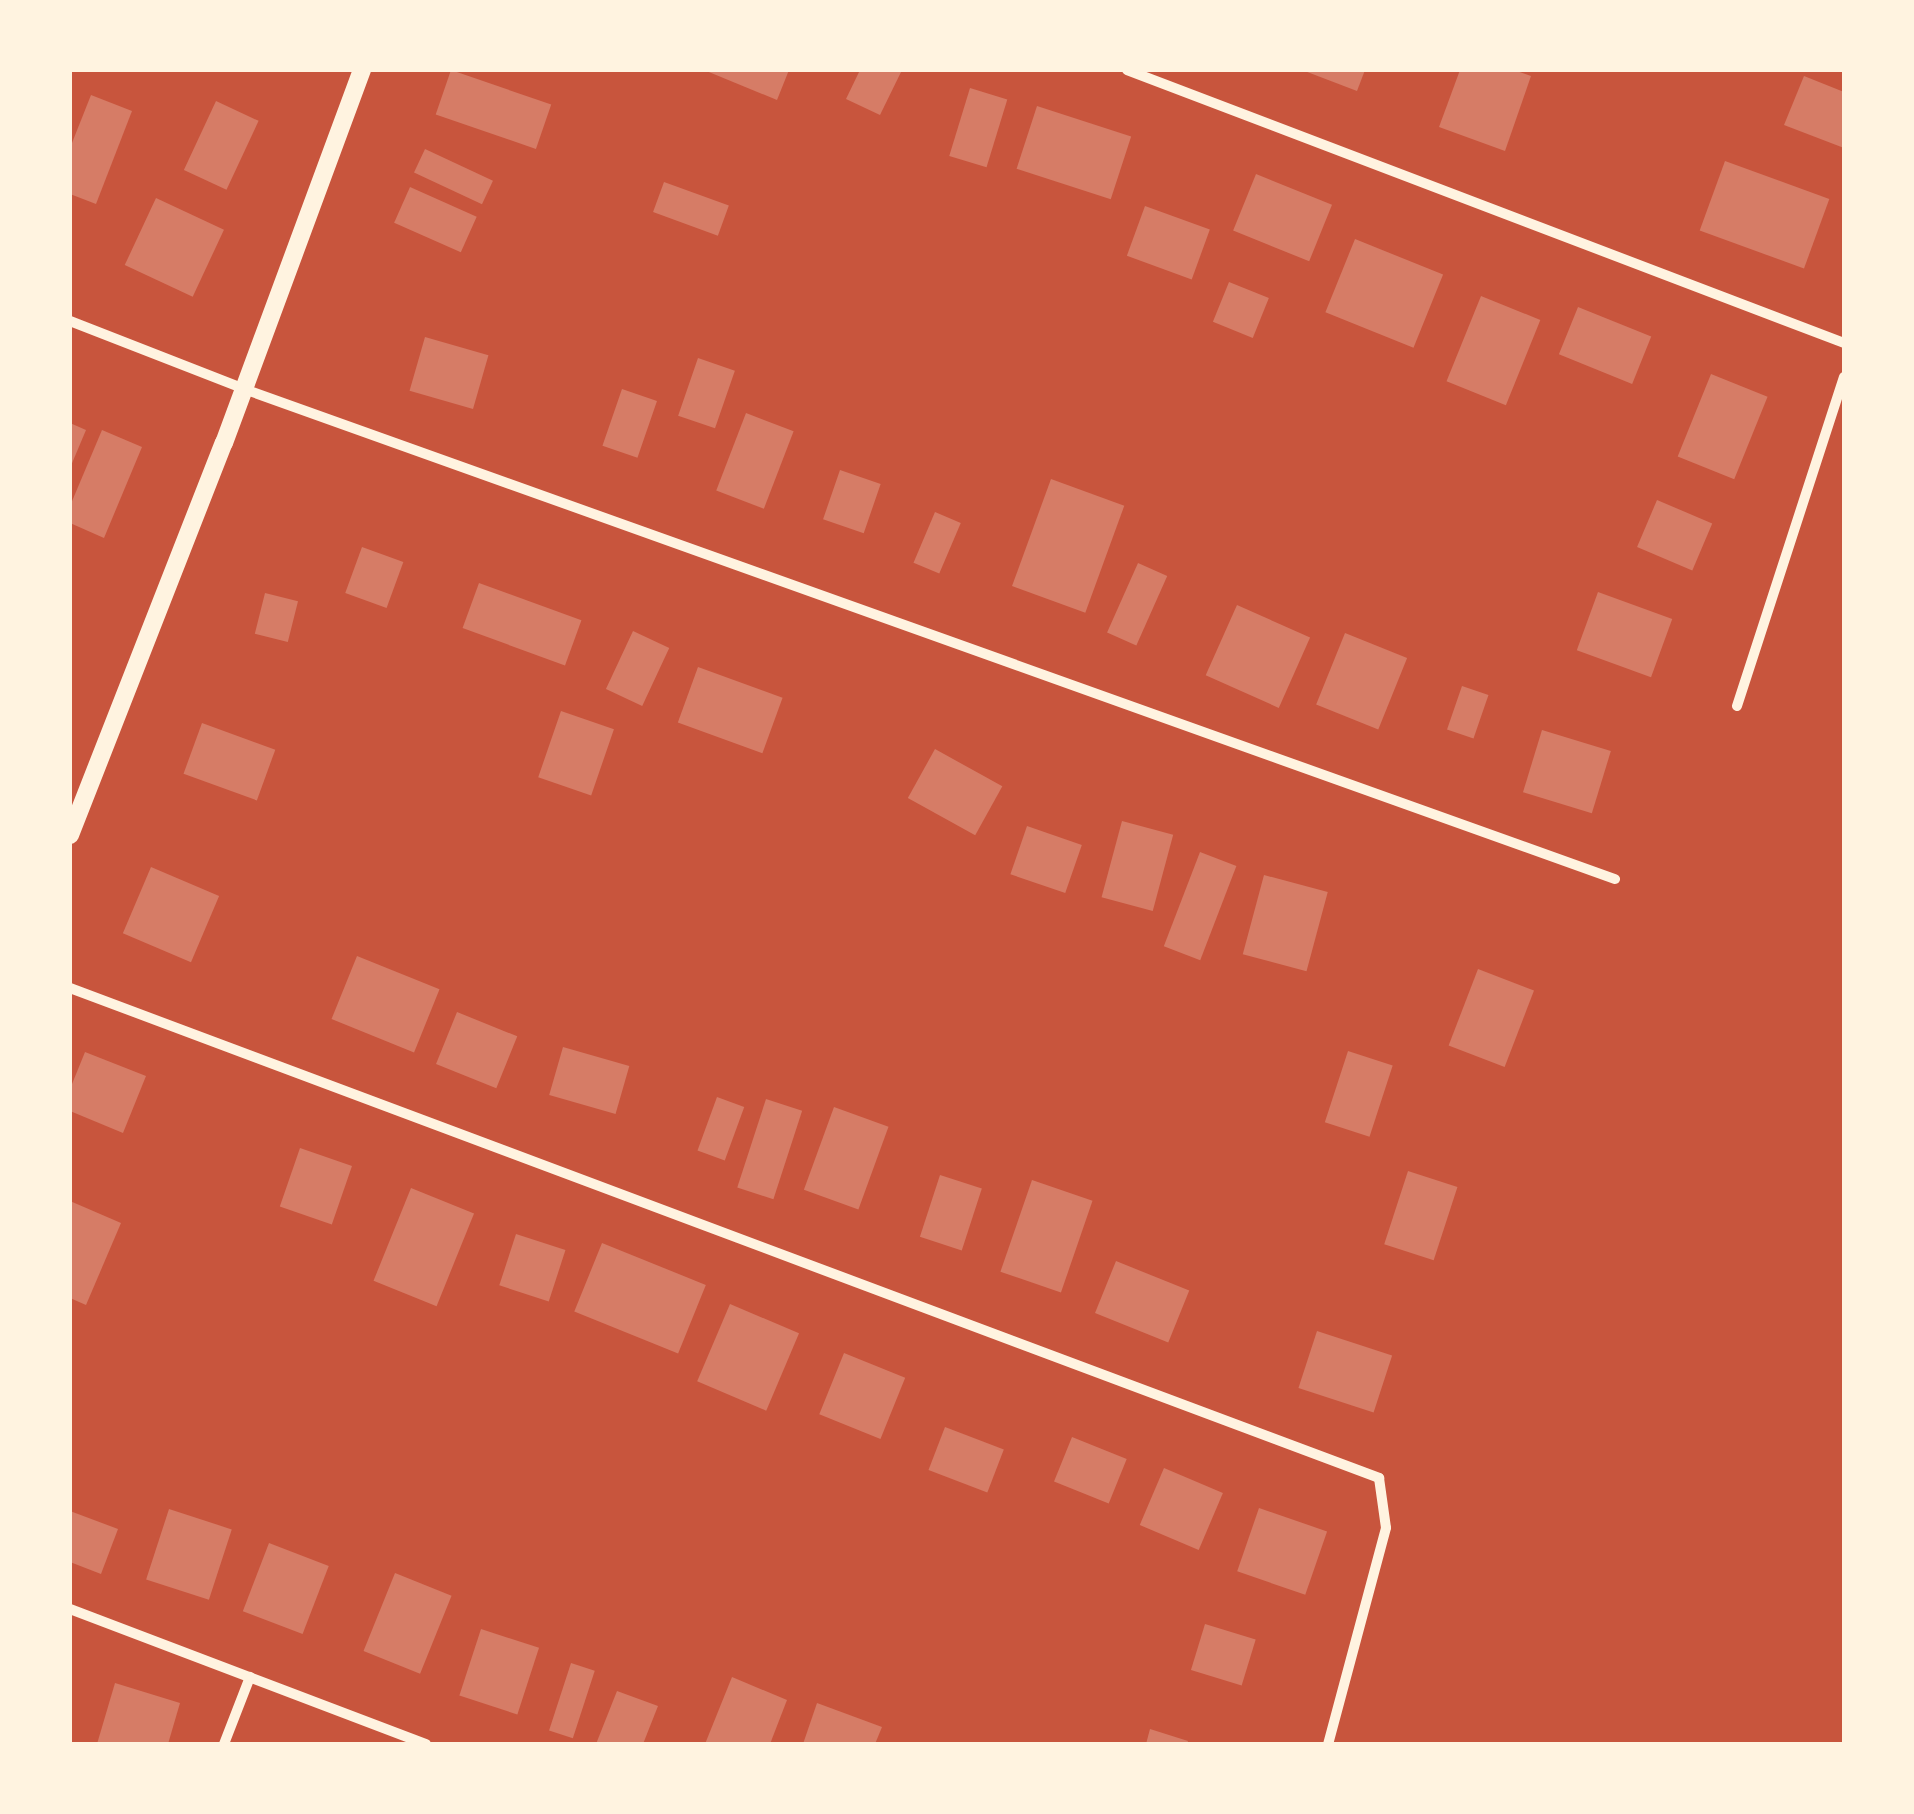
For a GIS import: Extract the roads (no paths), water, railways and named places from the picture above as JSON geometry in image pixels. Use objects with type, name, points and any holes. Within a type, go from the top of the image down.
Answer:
[{"type":"street","points":[[70,836],[244,389],[362,70]]},
{"type":"street","points":[[1128,70],[1844,343]]},
{"type":"street","points":[[70,321],[244,389],[1615,878]]},
{"type":"street","points":[[1737,706],[1844,377]]},
{"type":"street","points":[[70,988],[1379,1478],[1386,1528],[1328,1744]]},
{"type":"street","points":[[70,1609],[426,1744]]},
{"type":"street","points":[[224,1744],[250,1677]]}]
